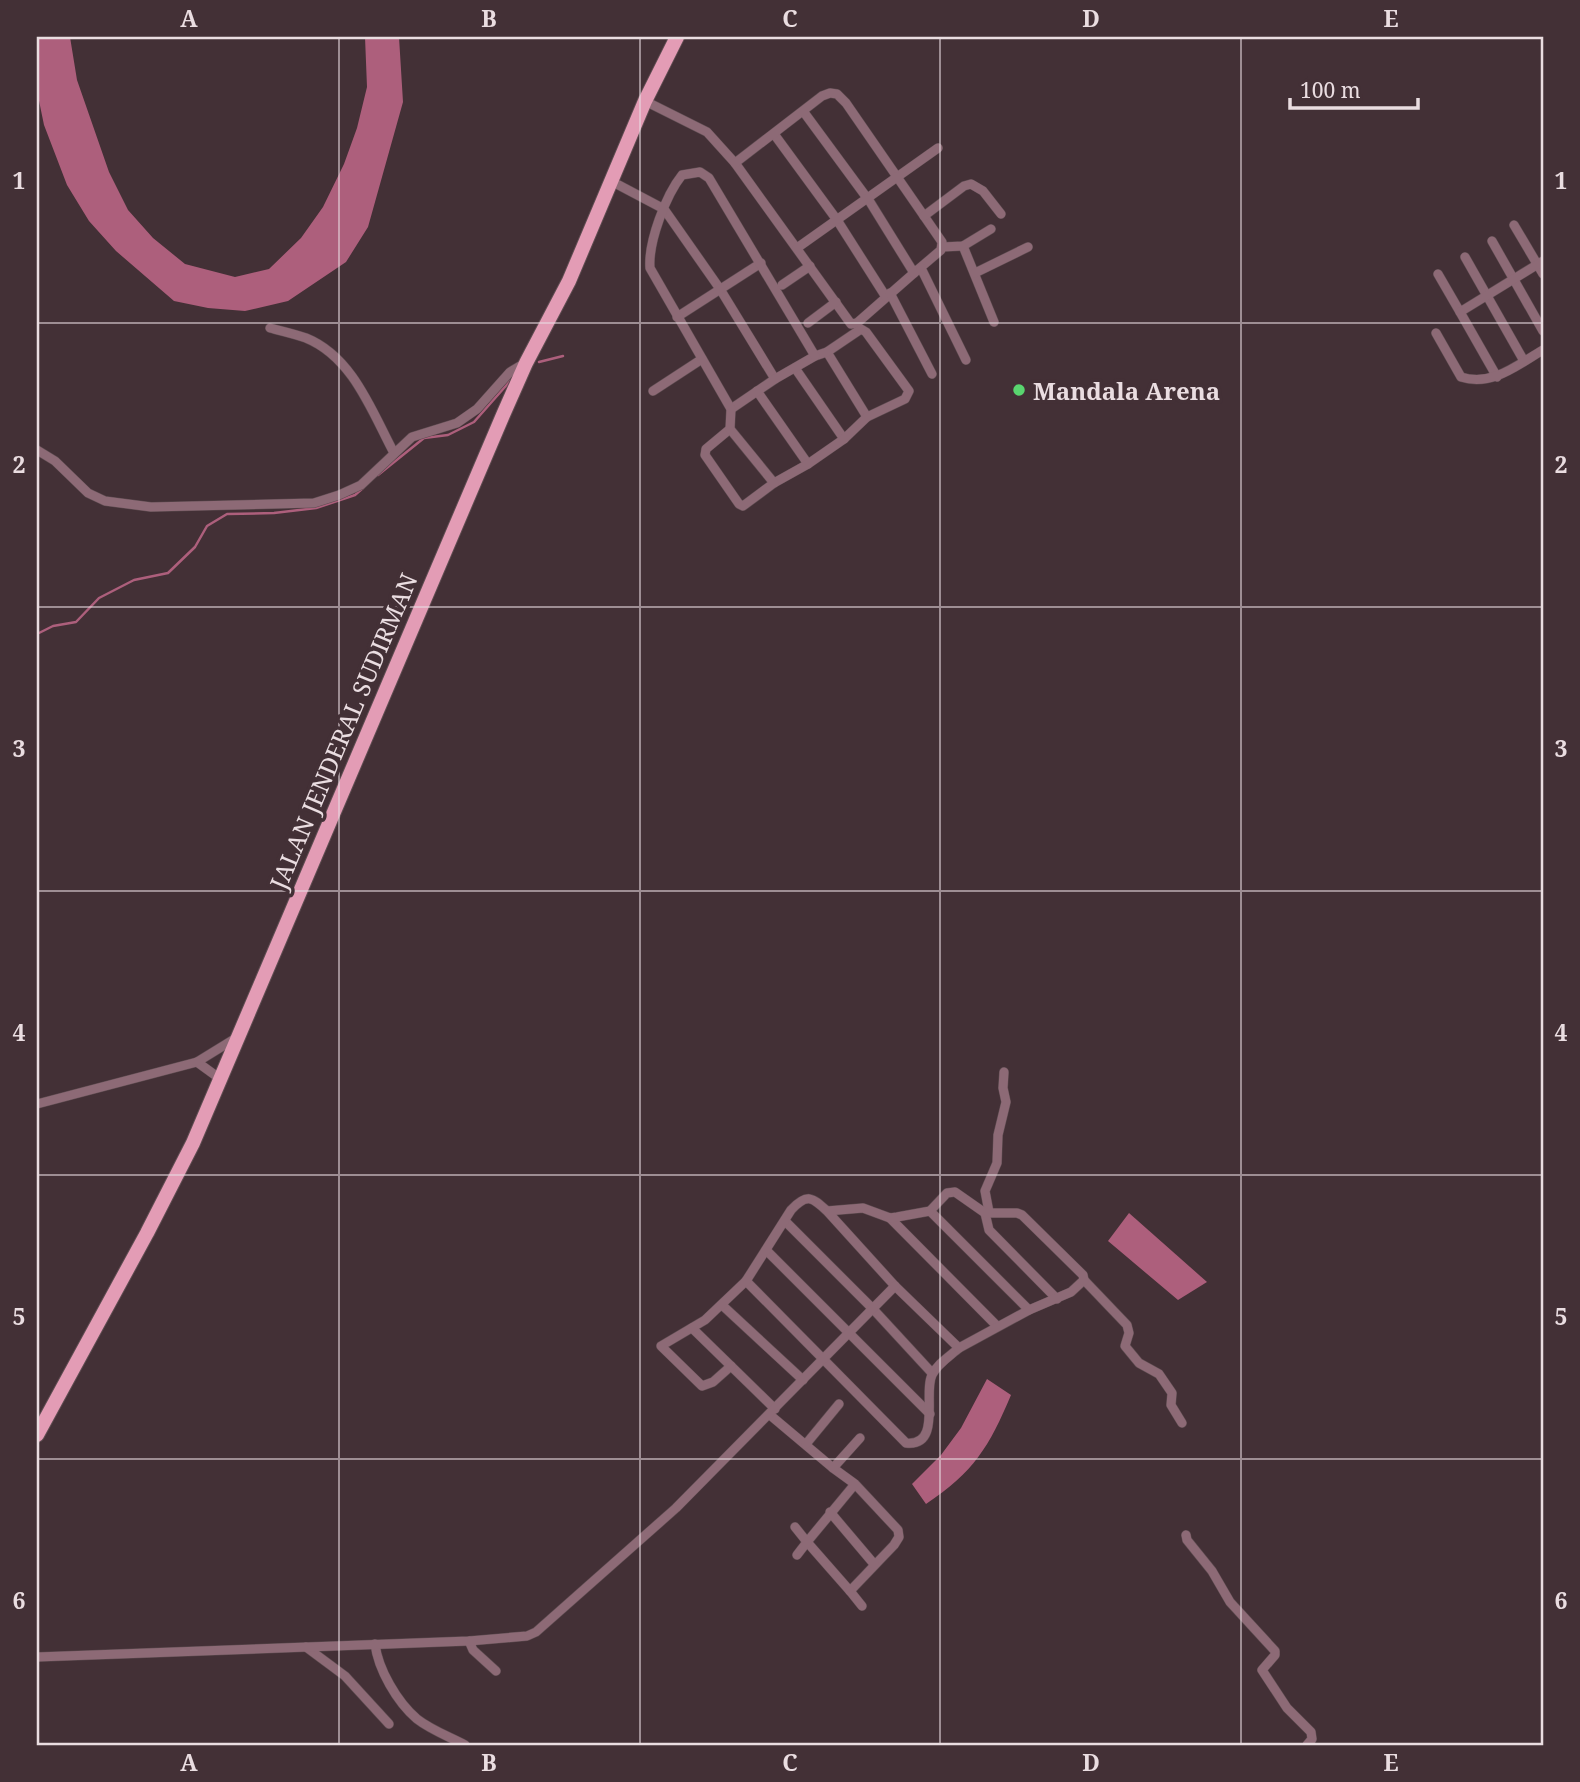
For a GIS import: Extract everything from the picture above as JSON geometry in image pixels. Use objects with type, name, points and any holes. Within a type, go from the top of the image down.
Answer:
[{"type":"main road","name":"JALAN JENDERAL SUDIRMAN","points":[[37,1435],[193,1143],[409,631],[526,363],[569,281],[645,101],[677,37]]},
{"type":"street","points":[[734,163],[825,94],[837,94],[846,103],[942,242],[942,247]]},
{"type":"street","points":[[645,101],[706,132],[734,163],[853,324],[918,271],[942,247],[963,246],[991,229]]},
{"type":"street","points":[[803,111],[918,271],[966,360]]},
{"type":"street","points":[[774,134],[888,295],[932,374]]},
{"type":"street","points":[[797,248],[938,148]]},
{"type":"street","points":[[774,483],[730,429],[731,409],[650,268],[651,246],[664,209],[681,174],[704,174],[711,181],[815,356]]},
{"type":"street","points":[[611,181],[664,209],[720,289],[775,379]]},
{"type":"street","points":[[924,216],[964,186],[971,184],[983,191],[1001,214]]},
{"type":"street","points":[[1514,225],[1541,263],[1543,274]]},
{"type":"street","points":[[1492,241],[1543,331]]},
{"type":"street","points":[[963,246],[994,322]]},
{"type":"street","points":[[975,273],[1028,247]]},
{"type":"street","points":[[1465,257],[1524,361]]},
{"type":"street","points":[[677,317],[761,263]]},
{"type":"street","points":[[1461,312],[1541,263]]},
{"type":"street","points":[[782,285],[810,266]]},
{"type":"street","points":[[1438,274],[1497,377]]},
{"type":"street","points":[[807,323],[836,302]]},
{"type":"street","points":[[270,328],[308,339],[341,362],[353,378],[394,453]]},
{"type":"street","points":[[730,429],[706,449],[705,455],[739,504],[745,506],[774,483],[844,439],[867,417],[905,399],[909,389],[863,330],[775,379],[731,409]]},
{"type":"street","points":[[1436,333],[1461,377],[1474,381],[1497,377],[1543,350]]},
{"type":"street","points":[[827,352],[867,417]]},
{"type":"street","points":[[653,391],[702,359]]},
{"type":"street","points":[[37,450],[55,461],[95,497],[105,501],[151,507],[314,503],[360,485],[412,437],[457,423],[469,415],[510,372],[526,363]]},
{"type":"street","points":[[794,368],[844,439]]},
{"type":"street","points":[[757,391],[808,464]]},
{"type":"street","points":[[37,1104],[197,1062],[238,1037]]},
{"type":"street","points":[[197,1062],[219,1079]]},
{"type":"street","points":[[1004,1072],[1006,1102],[998,1135],[997,1163],[985,1191],[989,1230],[1057,1299]]},
{"type":"street","points":[[890,1218],[930,1211],[950,1191],[987,1212],[1022,1215],[1083,1275],[1084,1280],[1127,1325],[1129,1333],[1125,1346],[1139,1363],[1159,1374],[1172,1394],[1171,1405],[1182,1423]]},
{"type":"street","points":[[731,1367],[713,1382],[702,1386],[661,1346],[692,1328],[722,1305],[746,1281],[791,1209],[806,1199],[815,1200],[827,1211],[895,1286],[959,1349]]},
{"type":"street","points":[[827,1211],[863,1208],[890,1218],[997,1326]]},
{"type":"street","points":[[930,1211],[1029,1310]]},
{"type":"street","points":[[785,1221],[933,1373]]},
{"type":"street","points":[[766,1250],[930,1414]]},
{"type":"street","points":[[746,1281],[906,1443],[912,1444],[920,1440],[929,1425],[929,1384],[933,1373],[959,1349],[997,1326],[1071,1292],[1084,1280]]},
{"type":"street","points":[[37,1657],[469,1641],[519,1637],[536,1632],[676,1508],[895,1286]]},
{"type":"street","points":[[722,1305],[803,1380]]},
{"type":"street","points":[[692,1328],[772,1412],[833,1468],[855,1484],[898,1530],[899,1537],[894,1545],[850,1591]]},
{"type":"street","points":[[806,1444],[839,1404]]},
{"type":"street","points":[[833,1468],[860,1438]]},
{"type":"street","points":[[797,1555],[855,1484]]},
{"type":"street","points":[[830,1512],[874,1564]]},
{"type":"street","points":[[795,1527],[862,1606]]},
{"type":"street","points":[[1186,1535],[1230,1602],[1275,1651],[1276,1654],[1262,1670],[1287,1708],[1311,1732],[1312,1739],[1307,1745]]},
{"type":"street","points":[[469,1641],[473,1650],[496,1671]]},
{"type":"street","points":[[375,1644],[379,1664],[391,1686],[415,1717],[465,1745]]},
{"type":"street","points":[[306,1647],[345,1676],[389,1724]]},
{"type":"shaded area","points":[[37,37],[70,37],[77,80],[109,172],[128,210],[153,238],[185,264],[235,277],[269,269],[301,238],[323,207],[344,164],[357,128],[367,87],[365,37],[399,37],[403,102],[368,227],[346,262],[288,301],[245,311],[208,308],[174,301],[116,251],[89,221],[67,185],[44,125],[37,91]]},
{"type":"shaded area","points":[[1129,1213],[1207,1282],[1178,1300],[1108,1241]]},
{"type":"shaded area","points":[[987,1379],[1011,1395],[995,1429],[968,1469],[926,1504],[912,1484],[941,1455],[961,1428]]},
{"type":"waterway","points":[[539,362],[563,356]]},
{"type":"waterway","points":[[378,475],[424,438],[448,435],[474,422],[511,380]]},
{"type":"waterway","points":[[37,634],[53,626],[76,622],[99,598],[134,580],[168,573],[195,547],[207,526],[227,514],[274,513],[316,508],[355,495],[363,488]]},
{"type":"place","name":"Mandala Arena","points":[[1019,390]]}]
